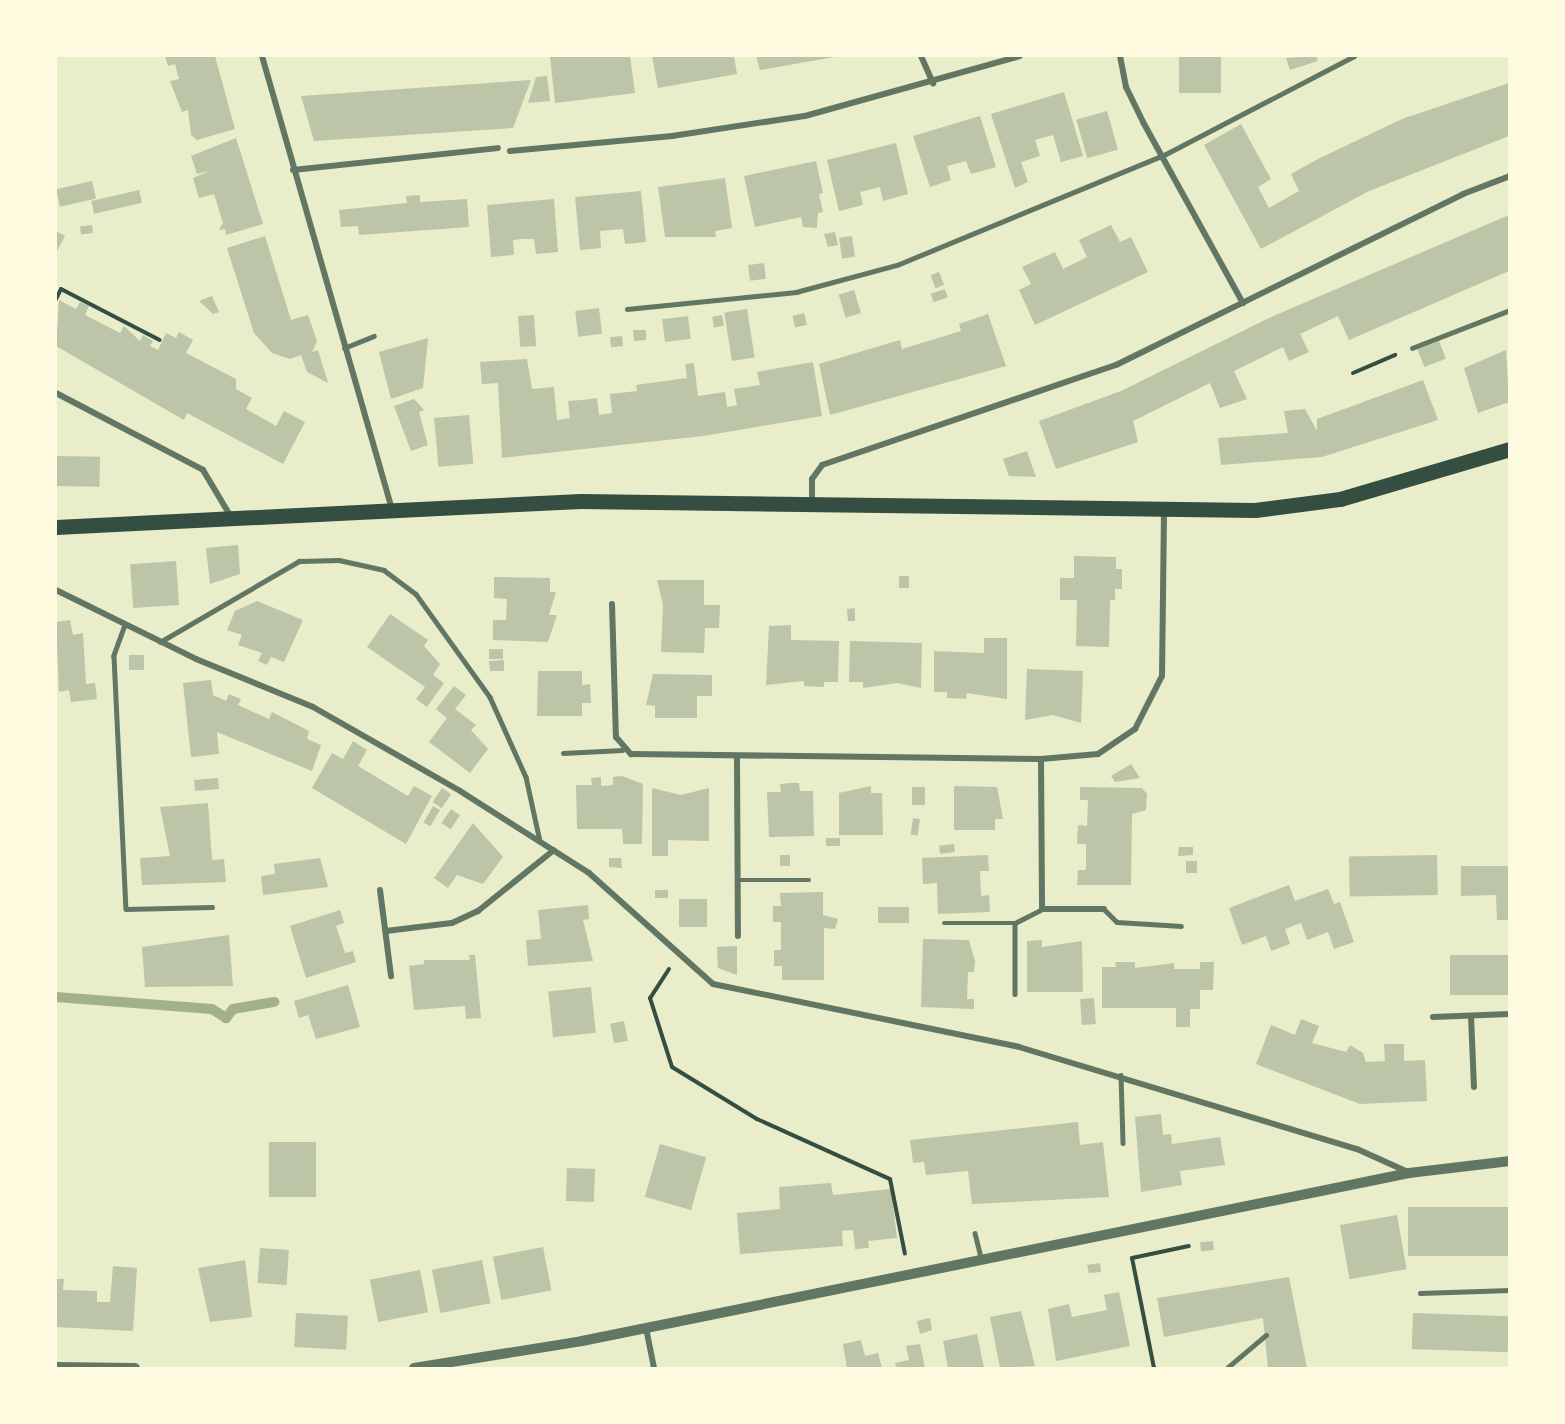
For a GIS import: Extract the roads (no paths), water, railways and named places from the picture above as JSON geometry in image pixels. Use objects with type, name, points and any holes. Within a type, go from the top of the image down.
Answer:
[{"type":"main road","points":[[56,528],[392,508],[580,501],[812,501],[1164,510],[1305,505],[1394,485],[1509,449]]},
{"type":"street","points":[[262,56],[344,348],[392,508]]},
{"type":"street","points":[[921,56],[933,83]]},
{"type":"street","points":[[510,151],[672,136],[805,116],[933,83],[1020,56]]},
{"type":"street","points":[[1120,56],[1126,87],[1243,303]]},
{"type":"street","points":[[293,170],[498,148]]},
{"type":"street","points":[[812,501],[815,471],[832,460],[1057,388],[1243,303],[1509,176]]},
{"type":"street","points":[[56,393],[203,470],[231,518]]},
{"type":"street","points":[[612,604],[616,737],[622,750],[737,758],[1041,759],[1098,754],[1119,743],[1156,697],[1162,676],[1164,510]]},
{"type":"street","points":[[56,590],[160,642],[313,707],[540,841],[589,873],[678,956],[714,984],[1019,1047],[1121,1075],[1357,1149],[1409,1173]]},
{"type":"street","points":[[737,758],[738,936]]},
{"type":"street","points":[[1041,759],[1041,909],[1104,909]]},
{"type":"street","points":[[386,931],[452,923],[478,911],[554,850]]},
{"type":"street","points":[[380,890],[392,976]]},
{"type":"street","points":[[1433,1017],[1509,1014]]},
{"type":"street","points":[[1471,1016],[1474,1087]]},
{"type":"street","points":[[414,1368],[646,1328],[981,1257],[1409,1173],[1509,1161]]},
{"type":"street","points":[[646,1328],[654,1368]]},
{"type":"street","points":[[56,1367],[135,1368]]},
{"type":"lane","points":[[627,309],[796,292],[897,265],[1164,155],[1354,56]]},
{"type":"lane","points":[[1412,348],[1509,310]]},
{"type":"lane","points":[[344,348],[374,336]]},
{"type":"lane","points":[[160,642],[298,561],[339,560],[384,570],[416,594],[490,697],[526,777],[540,841]]},
{"type":"lane","points":[[125,625],[114,656],[126,909],[212,907]]},
{"type":"lane","points":[[563,753],[622,750]]},
{"type":"lane","points":[[738,880],[809,880]]},
{"type":"lane","points":[[944,923],[1015,923],[1041,909]]},
{"type":"lane","points":[[1104,909],[1117,922],[1181,926]]},
{"type":"lane","points":[[1015,923],[1015,994]]},
{"type":"lane","points":[[1121,1075],[1123,1143]]},
{"type":"lane","points":[[975,1233],[981,1257]]},
{"type":"lane","points":[[1420,1293],[1509,1290]]},
{"type":"lane","points":[[1227,1368],[1266,1335]]},
{"type":"waterway","points":[[56,997],[212,1009],[226,1018],[233,1009],[274,1002]]}]
